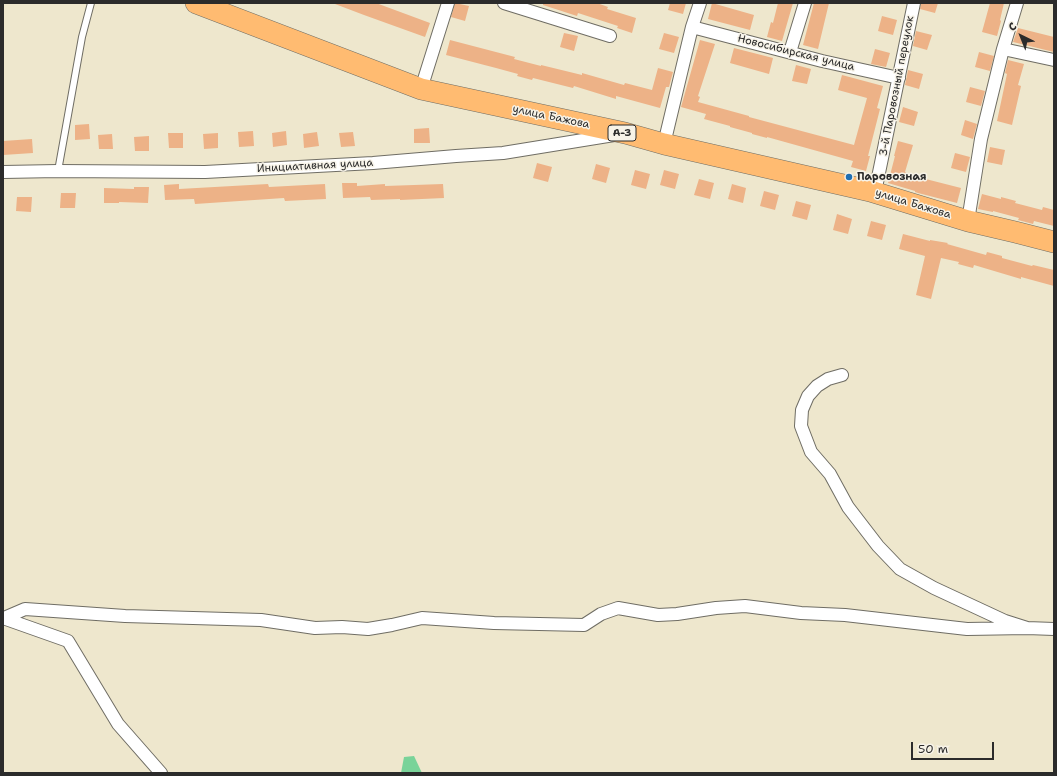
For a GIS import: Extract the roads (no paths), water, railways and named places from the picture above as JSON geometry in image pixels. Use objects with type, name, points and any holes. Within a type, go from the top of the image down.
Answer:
[{"type":"highway","name":"улица Бажова","points":[[196,3],[421,89],[625,134],[875,192],[968,221],[1054,242]]},
{"type":"street","points":[[421,89],[448,3]]},
{"type":"street","points":[[504,3],[610,36]]},
{"type":"street","points":[[664,144],[692,27],[700,3]]},
{"type":"street","points":[[790,52],[805,3]]},
{"type":"street","name":"3-й Паровозный переулок","points":[[875,192],[914,3]]},
{"type":"street","points":[[968,221],[981,139],[1003,49],[1017,3]]},
{"type":"street","name":"Новосибирская улица","points":[[692,27],[822,61],[899,78]]},
{"type":"street","points":[[1003,49],[1054,60]]},
{"type":"street","name":"Инициативная улица","points":[[3,172],[205,172],[373,163],[503,153],[625,134]]},
{"type":"street","points":[[842,375],[822,382],[808,396],[802,410],[801,426],[811,452],[830,474],[848,507],[878,546],[900,569],[942,592],[1005,621],[1027,628]]},
{"type":"street","points":[[4,618],[24,609],[125,616],[261,620],[315,628],[342,627],[368,629],[422,618],[584,625],[601,614],[618,608],[658,615],[745,606],[801,613],[845,615],[967,629],[1027,628],[1054,630]]},
{"type":"street","points":[[4,618],[68,641],[118,724],[161,773]]},
{"type":"lane","points":[[58,171],[82,37],[91,3]]},
{"type":"place","name":"Паровозная","points":[[849,177]]}]
